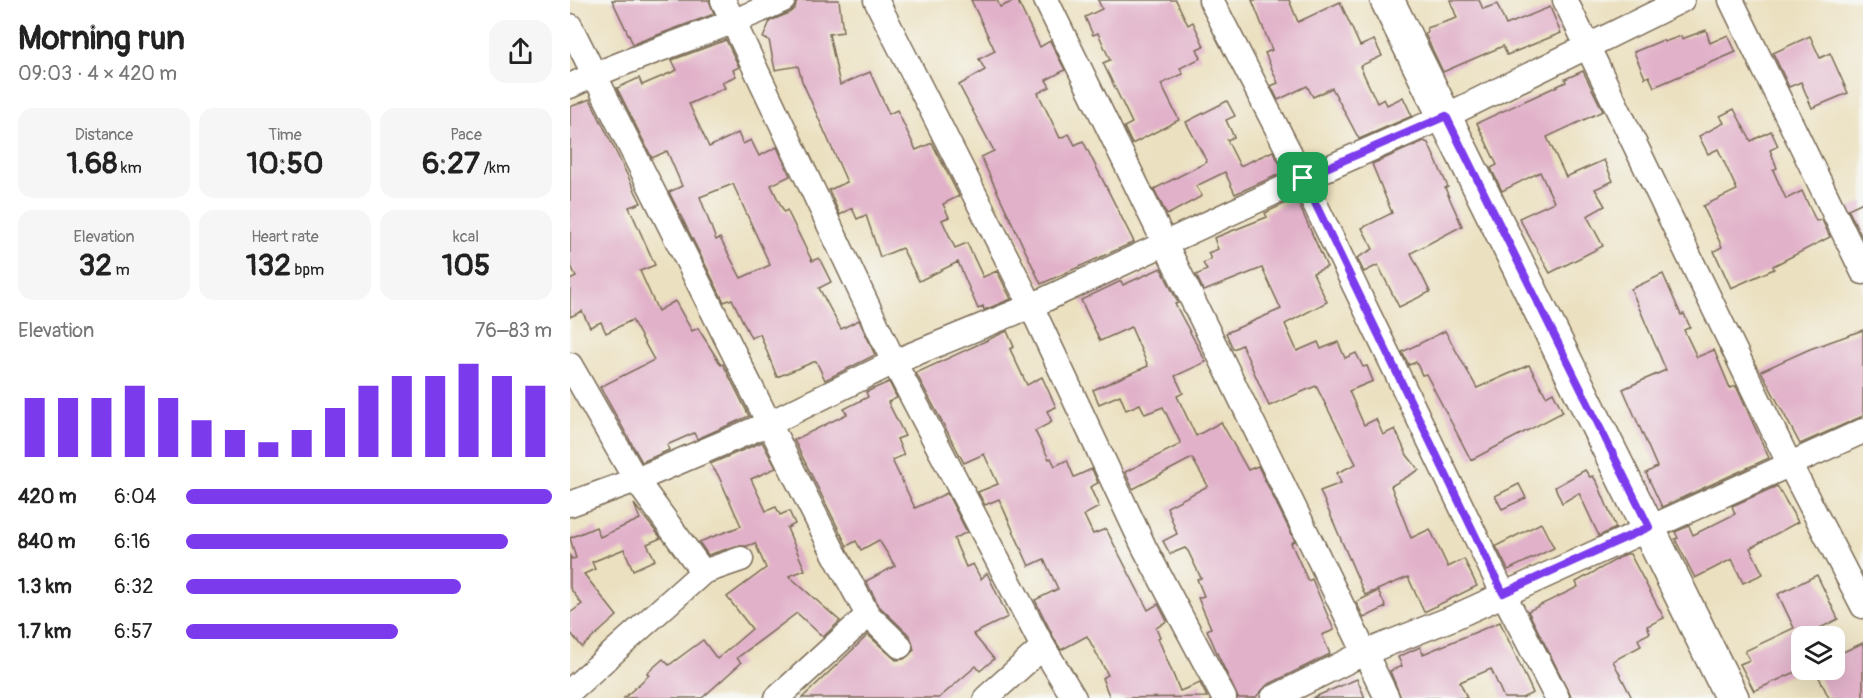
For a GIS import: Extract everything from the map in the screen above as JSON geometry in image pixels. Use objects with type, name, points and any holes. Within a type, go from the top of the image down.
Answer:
[{"type":"street","points":[[723,0],[894,362],[1043,647],[1074,698]]},
{"type":"street","points":[[570,86],[595,74],[735,23],[783,0]]},
{"type":"street","points":[[876,0],[1031,306],[1144,547],[1224,698]]},
{"type":"street","points":[[1046,0],[1387,698]]},
{"type":"street","points":[[1211,0],[1303,178],[1503,593],[1557,698]]},
{"type":"street","points":[[1387,0],[1732,698]]},
{"type":"street","points":[[1565,0],[1789,463],[1863,606]]},
{"type":"street","points":[[570,504],[636,480],[770,423],[894,362],[1031,306],[1303,178],[1446,116],[1682,0]]},
{"type":"street","points":[[1731,0],[1863,272]]},
{"type":"street","points":[[570,26],[833,552],[868,615],[900,646]]},
{"type":"street","points":[[570,364],[636,480],[703,572]]},
{"type":"street","points":[[1273,698],[1364,653],[1450,619],[1863,431]]},
{"type":"street","points":[[570,691],[703,572],[741,559]]},
{"type":"street","points":[[777,698],[868,615]]},
{"type":"street","points":[[986,698],[1043,647]]},
{"type":"building","points":[[612,0],[709,0],[714,14],[633,44]]},
{"type":"building","points":[[797,0],[839,0],[843,32],[829,34],[840,85],[870,72],[889,114],[897,110],[916,150],[932,143],[959,196],[943,204],[949,217],[942,220],[955,248],[967,243],[983,277],[997,271],[1011,299],[984,310],[983,306],[978,309],[958,262],[919,281],[902,248],[880,257],[866,215],[857,219],[852,208],[840,215],[829,190],[847,182],[802,81],[798,66],[775,70],[769,40],[763,38],[770,21],[789,13],[795,8]]},
{"type":"building","points":[[971,0],[997,0],[1000,7],[1017,0],[1040,47],[1050,41],[1065,70],[1046,80],[1050,87],[1038,93],[1060,138],[1069,134],[1075,145],[1083,141],[1134,242],[1041,284],[981,157],[994,151],[959,85],[985,70],[979,59],[995,51]]},
{"type":"building","points":[[1098,0],[1176,0],[1188,25],[1193,22],[1204,46],[1197,49],[1201,58],[1180,68],[1183,74],[1161,84],[1179,120],[1132,144],[1124,127],[1132,123],[1103,63],[1110,60],[1098,33],[1093,35],[1085,17],[1102,9]]},
{"type":"building","points":[[1252,0],[1289,0],[1298,22],[1340,2],[1360,46],[1374,40],[1382,56],[1360,66],[1377,103],[1384,99],[1387,105],[1403,97],[1412,116],[1359,139],[1332,88],[1313,97],[1307,86],[1278,100],[1271,86],[1278,83],[1265,53],[1272,50]]},
{"type":"building","points":[[1450,0],[1479,0],[1483,9],[1497,4],[1506,25],[1550,7],[1561,33],[1507,55],[1503,46],[1443,72],[1425,34],[1428,32],[1427,28],[1457,18]]},
{"type":"building","points":[[1706,30],[1710,43],[1728,35],[1736,52],[1654,87],[1649,76],[1645,78],[1634,52],[1663,40],[1664,42],[1681,36],[1682,39]]},
{"type":"building","points":[[1810,36],[1820,58],[1830,53],[1848,93],[1812,108],[1801,82],[1789,87],[1773,53]]},
{"type":"building","points":[[726,40],[739,67],[733,70],[736,76],[722,82],[725,88],[689,104],[709,147],[738,133],[743,144],[751,140],[759,156],[777,147],[790,176],[771,185],[784,212],[787,210],[812,261],[819,258],[831,282],[819,288],[841,329],[859,320],[875,355],[825,380],[816,361],[777,377],[760,334],[751,338],[732,299],[724,302],[669,192],[682,186],[667,151],[652,158],[617,88],[639,78],[642,85],[677,70],[672,60]],"holes":[[[733,184],[770,265],[741,278],[720,238],[716,240],[700,197]]]},
{"type":"building","points":[[1583,71],[1603,111],[1547,137],[1566,177],[1604,160],[1613,181],[1595,189],[1605,206],[1587,216],[1603,246],[1550,273],[1519,218],[1554,202],[1540,172],[1502,191],[1491,168],[1497,165],[1477,123],[1566,82],[1565,79]]},
{"type":"building","points":[[590,99],[641,203],[629,207],[655,265],[640,271],[658,311],[675,301],[692,331],[698,328],[721,365],[723,364],[749,416],[697,439],[694,433],[667,445],[669,450],[642,462],[600,387],[654,360],[632,320],[606,333],[601,322],[590,327],[582,311],[570,317],[570,280],[576,277],[570,263],[570,107]]},
{"type":"building","points":[[1227,101],[1235,116],[1226,120],[1234,137],[1227,140],[1240,166],[1273,151],[1284,172],[1235,194],[1225,172],[1196,186],[1202,196],[1167,215],[1154,189],[1207,162],[1186,122]]},
{"type":"building","points":[[1734,109],[1751,141],[1771,131],[1778,146],[1770,150],[1777,168],[1773,170],[1786,199],[1802,191],[1816,221],[1822,220],[1830,237],[1773,266],[1774,269],[1731,288],[1714,251],[1722,247],[1703,206],[1737,190],[1718,149],[1708,154],[1699,136],[1724,123],[1720,116]]},
{"type":"building","points":[[1424,141],[1428,143],[1448,187],[1445,188],[1462,226],[1411,253],[1430,292],[1399,307],[1378,265],[1364,272],[1357,258],[1373,249],[1362,228],[1392,213],[1372,164]]},
{"type":"building","points":[[1296,198],[1327,267],[1313,273],[1327,302],[1285,324],[1297,351],[1318,342],[1321,349],[1338,342],[1345,358],[1356,353],[1363,367],[1367,366],[1373,381],[1349,391],[1364,425],[1376,419],[1383,435],[1395,429],[1407,455],[1419,470],[1391,486],[1411,538],[1430,529],[1448,567],[1464,559],[1477,586],[1424,612],[1408,577],[1365,595],[1320,491],[1341,483],[1337,473],[1356,464],[1316,386],[1269,406],[1242,345],[1233,349],[1226,333],[1281,309],[1262,268],[1204,291],[1196,275],[1207,270],[1203,263],[1211,259],[1208,253],[1218,249],[1214,238],[1267,217],[1265,213]]},
{"type":"building","points":[[1863,202],[1863,239],[1848,209]]},
{"type":"building","points":[[1161,268],[1178,303],[1175,304],[1206,362],[1175,376],[1183,393],[1177,396],[1196,436],[1221,422],[1248,470],[1258,466],[1295,541],[1291,543],[1308,581],[1312,579],[1334,630],[1322,635],[1330,654],[1267,685],[1255,698],[1238,698],[1218,655],[1207,630],[1211,628],[1198,598],[1204,596],[1197,579],[1201,578],[1188,551],[1185,548],[1170,554],[1163,541],[1177,534],[1167,507],[1208,486],[1192,458],[1133,489],[1125,472],[1181,444],[1163,407],[1145,414],[1140,404],[1126,410],[1120,395],[1099,404],[1093,390],[1148,366],[1131,327],[1100,341],[1081,300],[1121,281],[1123,285]]},
{"type":"building","points":[[1663,274],[1681,315],[1684,314],[1690,327],[1684,330],[1697,357],[1714,350],[1730,388],[1736,386],[1769,458],[1662,507],[1646,473],[1657,467],[1623,389],[1666,370],[1631,289]]},
{"type":"building","points":[[1863,330],[1863,416],[1800,444],[1761,371],[1810,349]]},
{"type":"building","points":[[1007,331],[1014,347],[1010,349],[1027,385],[1042,377],[1056,407],[1047,411],[1052,422],[1035,431],[1049,459],[1051,458],[1055,466],[1067,460],[1074,477],[1092,469],[1098,483],[1090,487],[1099,507],[1084,515],[1093,534],[1106,529],[1148,610],[1158,604],[1167,621],[1156,628],[1160,637],[1158,638],[1180,691],[1200,683],[1207,697],[1110,698],[1102,678],[1108,675],[1087,636],[1061,650],[1055,640],[1035,600],[1058,589],[1044,559],[1029,566],[999,499],[985,505],[978,492],[998,484],[984,454],[964,463],[916,373]]},
{"type":"building","points":[[1445,331],[1477,388],[1529,365],[1546,396],[1553,392],[1563,412],[1471,460],[1426,374],[1422,375],[1416,362],[1409,365],[1402,352]]},
{"type":"building","points":[[889,382],[897,398],[888,402],[905,436],[897,439],[904,455],[892,460],[915,508],[947,493],[967,532],[954,539],[966,567],[973,564],[981,579],[987,573],[1008,617],[973,634],[994,659],[980,671],[976,666],[939,698],[802,698],[868,635],[896,660],[904,659],[914,650],[910,636],[879,606],[866,581],[895,566],[879,540],[861,550],[856,541],[847,546],[794,440],[847,414],[844,409],[868,397],[866,392]]},
{"type":"building","points":[[762,442],[776,468],[751,479],[766,511],[776,507],[780,515],[789,511],[795,524],[787,528],[805,570],[789,576],[840,621],[823,637],[797,613],[737,658],[741,663],[702,698],[624,698],[663,659],[669,665],[703,640],[717,659],[752,629],[727,597],[766,568],[755,543],[708,555],[699,542],[741,526],[718,475],[710,464]]},
{"type":"building","points":[[1585,470],[1598,484],[1616,528],[1599,536],[1579,493],[1562,503],[1555,487]]},
{"type":"building","points":[[1519,484],[1526,498],[1502,509],[1495,496]]},
{"type":"building","points":[[1777,486],[1798,522],[1750,548],[1763,574],[1743,583],[1732,559],[1695,578],[1675,539],[1678,538],[1675,532],[1689,526],[1693,535],[1735,514],[1732,506]]},
{"type":"building","points":[[634,504],[661,538],[647,544],[655,560],[633,570],[624,549],[592,562],[595,569],[584,574],[617,616],[582,647],[570,632],[570,613],[582,604],[570,588],[570,556],[572,559],[576,558],[570,538],[596,527],[600,537],[640,519]]},
{"type":"building","points":[[1541,523],[1554,548],[1508,570],[1496,546]]},
{"type":"building","points":[[1626,554],[1630,554],[1664,618],[1647,626],[1650,633],[1638,639],[1641,646],[1613,661],[1632,698],[1572,698],[1528,611],[1578,587],[1576,582]]},
{"type":"building","points":[[1817,575],[1838,619],[1824,626],[1793,626],[1778,594]]},
{"type":"building","points":[[1378,591],[1386,607],[1364,618],[1356,602]]},
{"type":"building","points":[[1500,622],[1533,693],[1522,698],[1504,698],[1491,669],[1460,682],[1467,698],[1401,698],[1390,671],[1402,666],[1398,657],[1420,647],[1423,654]]},
{"type":"building","points":[[1791,629],[1791,674],[1754,691],[1740,664],[1750,660],[1745,651]]},
{"type":"building","points":[[1863,643],[1863,698],[1829,698],[1820,680],[1845,680],[1845,651]]},
{"type":"building","points":[[1357,679],[1365,698],[1312,698]]},
{"type":"route","points":[[1446,116],[1649,527],[1503,593],[1303,178],[1446,116]]}]
